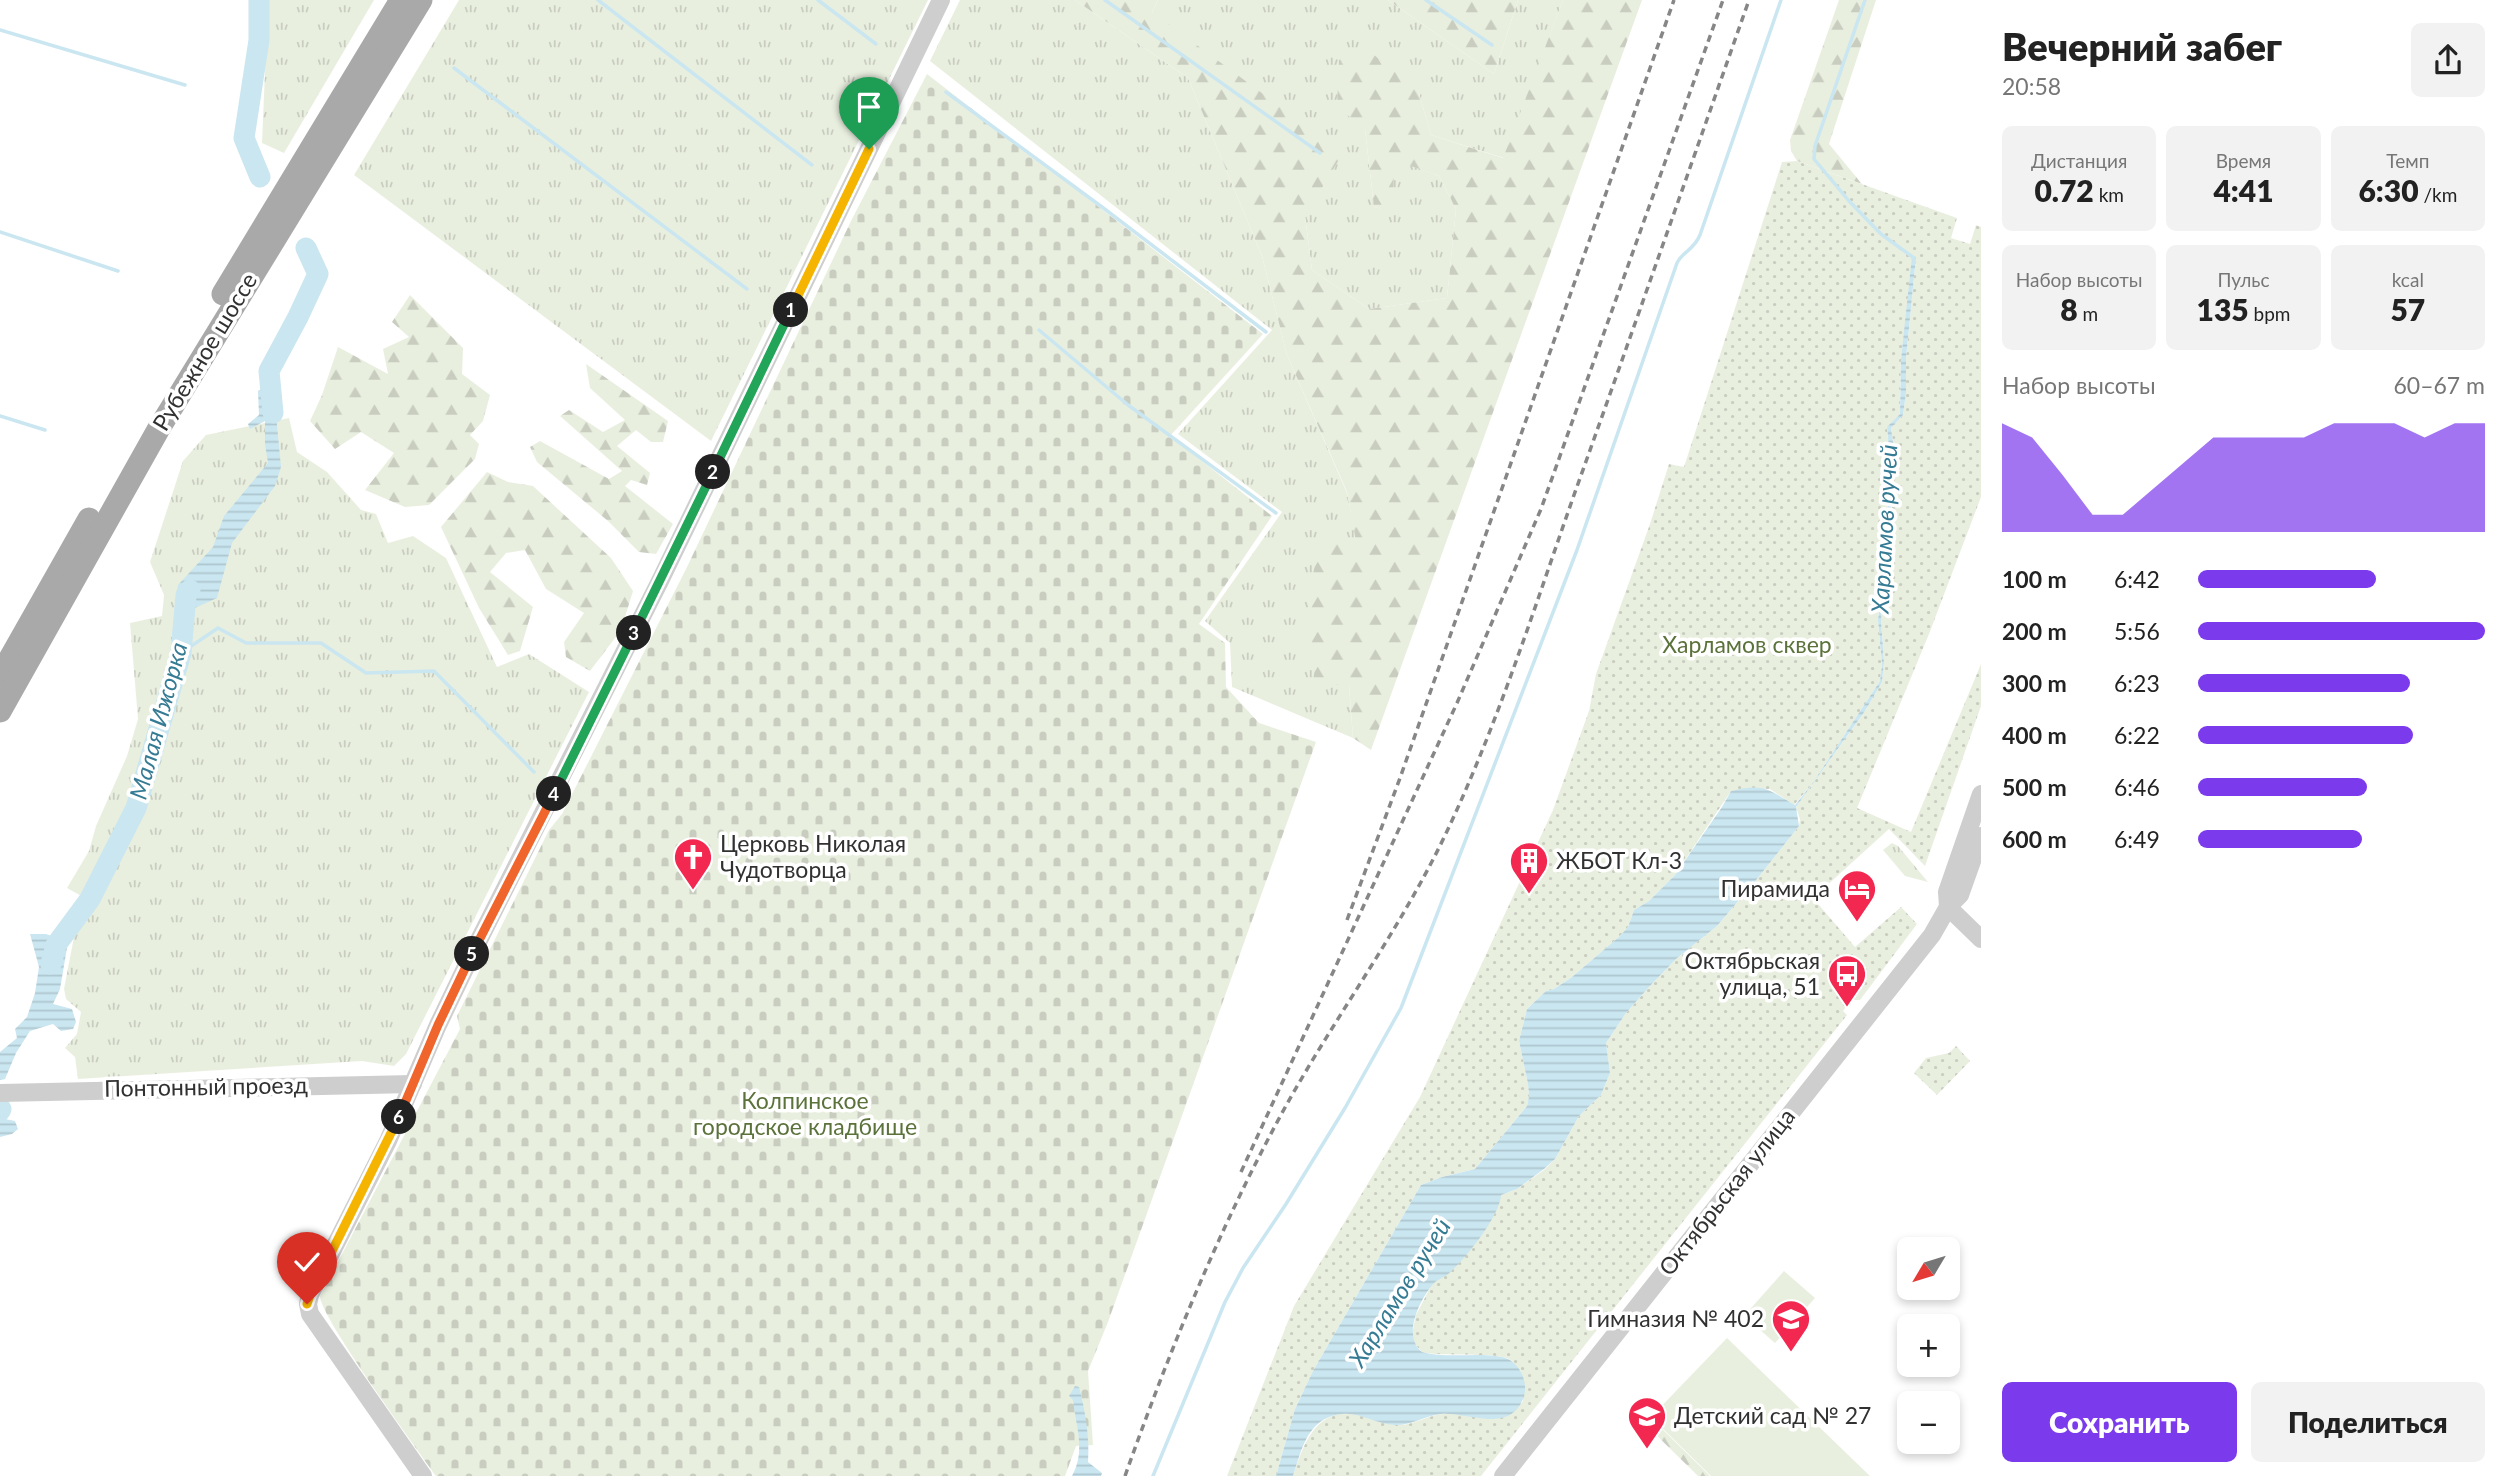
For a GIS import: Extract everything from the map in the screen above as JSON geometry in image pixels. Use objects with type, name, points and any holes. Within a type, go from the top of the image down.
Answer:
[{"type":"main road","name":"Рубежное шоссе","points":[[0,676],[142,427],[401,0]]},
{"type":"main road","name":"Рубежное шоссе","points":[[0,711],[158,430],[421,0]]},
{"type":"street","points":[[424,1476],[310,1314],[307,1304],[310,1295],[388,1141],[474,950],[618,667],[941,0]]},
{"type":"street","name":"Октябрьская улица","points":[[1948,907],[1947,892],[1981,794]]},
{"type":"street","name":"Октябрьская улица","points":[[1503,1476],[1932,935],[1948,907],[1960,895],[1981,836]]},
{"type":"street","points":[[1948,907],[1981,939]]},
{"type":"street","name":"Понтонный проезд","points":[[7,1093],[412,1084]]},
{"type":"green space","points":[[268,0],[374,0],[284,153],[262,143]]},
{"type":"green space","points":[[459,0],[928,0],[711,441],[354,175]]},
{"type":"green space","points":[[960,0],[1075,0],[1188,78],[1262,256],[1287,355],[1347,493],[1357,541],[1349,685],[1353,738],[1232,687],[1230,643],[1205,621],[1282,512],[1178,434],[1272,330],[930,61]]},
{"type":"green space","points":[[1075,0],[1158,0],[1152,12],[1343,153],[1305,216],[1312,270],[1369,309],[1447,298],[1456,209],[1439,176],[1394,160],[1393,212],[1374,207],[1365,129],[1337,107],[1339,60],[1364,47],[1418,90],[1431,135],[1503,158],[1563,0],[1642,0],[1371,750],[1353,738],[1349,685],[1318,685],[1303,638],[1318,545],[1356,541],[1347,492],[1287,355],[1262,256],[1188,78]]},
{"type":"green space","points":[[1158,0],[1388,0],[1494,74],[1518,0],[1563,0],[1504,158],[1431,135],[1418,90],[1365,129],[1374,207],[1393,211],[1393,159],[1439,176],[1456,209],[1447,298],[1369,309],[1312,270],[1305,216],[1152,12]]},
{"type":"green space","points":[[1388,0],[1518,0],[1494,74]]},
{"type":"green space","points":[[1839,0],[1876,0],[1829,144],[1862,184],[1797,161],[1791,151],[1790,140]]},
{"type":"green space","name":"Колпинское городское кладбище","points":[[927,74],[1263,334],[1170,436],[1272,516],[1199,624],[1225,643],[1226,687],[1259,723],[1316,742],[1108,1322],[1088,1371],[1093,1445],[1076,1446],[1065,1476],[436,1476],[335,1329],[320,1296],[460,1029],[457,1016],[549,830],[562,814],[687,567],[851,221]]},
{"type":"green space","name":"Харламов сквер","points":[[1797,161],[1957,218],[1951,238],[1970,244],[1976,225],[1981,227],[1981,497],[1929,634],[1857,808],[1911,832],[1981,664],[1981,706],[1925,866],[1889,829],[1813,898],[1855,947],[1901,907],[1917,924],[1860,1000],[1851,1000],[1843,1011],[1847,1015],[1481,1476],[1293,1476],[1303,1449],[1316,1428],[1336,1415],[1365,1416],[1396,1425],[1443,1414],[1496,1418],[1506,1416],[1523,1401],[1521,1372],[1509,1359],[1422,1352],[1413,1342],[1416,1315],[1432,1284],[1447,1274],[1501,1195],[1517,1189],[1555,1159],[1579,1116],[1601,1095],[1610,1073],[1606,1043],[1626,1013],[1676,959],[1717,926],[1799,826],[1796,807],[1865,711],[1882,682],[1884,663],[1881,619],[1890,536],[1894,449],[1891,428],[1903,415],[1906,393],[1906,358],[1916,257],[1913,257],[1901,359],[1900,414],[1887,428],[1887,536],[1878,620],[1882,664],[1880,681],[1812,784],[1794,805],[1770,789],[1731,791],[1675,875],[1649,901],[1634,910],[1628,927],[1620,936],[1572,977],[1546,991],[1527,1009],[1519,1041],[1528,1084],[1527,1106],[1475,1169],[1421,1185],[1313,1371],[1295,1409],[1276,1476],[1227,1476],[1294,1306],[1420,1097],[1553,810],[1589,711],[1596,674],[1669,464],[1684,467],[1782,162]]},
{"type":"green space","points":[[410,295],[463,348],[462,374],[490,395],[483,421],[470,435],[479,444],[475,459],[429,505],[405,507],[365,490],[394,453],[361,432],[335,449],[310,421],[338,347],[388,374],[383,349],[409,337],[392,322]]},
{"type":"green space","points":[[586,364],[668,421],[663,442],[651,442],[636,430],[617,446],[650,473],[647,485],[631,480],[625,486],[673,524],[656,554],[639,552],[608,521],[537,462],[530,447],[540,441],[609,479],[622,471],[560,416],[569,410],[603,432],[625,420],[590,388]]},
{"type":"green space","points":[[289,418],[297,452],[327,472],[361,510],[376,514],[388,543],[413,536],[446,558],[497,667],[529,654],[589,692],[406,1054],[394,1066],[362,1061],[78,1079],[75,1057],[65,1048],[77,1034],[81,1012],[66,999],[64,989],[74,937],[94,903],[67,888],[89,851],[96,826],[127,756],[138,719],[130,623],[162,616],[164,595],[150,562],[183,461],[206,435]]},
{"type":"green space","points":[[487,472],[508,482],[533,486],[611,558],[633,591],[621,630],[590,671],[566,657],[564,642],[584,613],[546,589],[525,550],[506,553],[490,572],[533,607],[520,651],[508,655],[479,608],[441,527]]},
{"type":"green space","points":[[1892,843],[1898,846],[1928,882],[1905,876],[1883,850]]},
{"type":"green space","points":[[1956,1046],[1970,1061],[1937,1095],[1914,1073],[1926,1058],[1949,1053]]},
{"type":"green space","points":[[1784,1271],[1815,1298],[1775,1343],[1744,1316]]},
{"type":"green space","points":[[1727,1338],[1870,1476],[1711,1476],[1651,1417]]},
{"type":"green space","points":[[1649,1416],[1710,1476],[1698,1476],[1644,1423]]},
{"type":"water","name":"Харламов ручей","points":[[1912,256],[1916,257],[1906,358],[1906,393],[1903,415],[1891,428],[1894,449],[1890,536],[1881,619],[1884,663],[1882,682],[1865,711],[1796,807],[1799,826],[1717,926],[1676,959],[1626,1013],[1606,1043],[1610,1073],[1601,1095],[1579,1116],[1555,1159],[1517,1189],[1501,1195],[1495,1214],[1480,1238],[1447,1275],[1433,1284],[1418,1309],[1413,1337],[1422,1352],[1508,1359],[1522,1373],[1525,1386],[1523,1399],[1517,1410],[1498,1419],[1441,1414],[1394,1425],[1353,1414],[1327,1418],[1308,1435],[1293,1476],[1276,1476],[1295,1409],[1313,1371],[1421,1185],[1475,1169],[1527,1106],[1528,1084],[1519,1041],[1527,1009],[1546,991],[1572,977],[1620,936],[1628,927],[1634,910],[1649,901],[1675,875],[1731,791],[1765,789],[1795,805],[1812,784],[1880,681],[1882,664],[1878,620],[1887,536],[1887,427],[1900,414],[1901,359]]},
{"type":"water","points":[[273,383],[281,467],[275,486],[232,543],[217,598],[195,608],[190,616],[177,613],[175,606],[178,585],[213,547],[224,516],[268,463],[265,421],[250,429],[248,424],[259,415],[258,391]]},
{"type":"water","points":[[30,934],[46,934],[68,942],[60,989],[53,1004],[72,1009],[76,1022],[73,1029],[61,1031],[53,1024],[30,1031],[16,1053],[5,1079],[0,1080],[0,1052],[17,1038],[15,1029],[27,1017],[35,993],[39,967]]},
{"type":"water","points":[[0,1118],[15,1121],[18,1129],[12,1134],[0,1137]]},
{"type":"water","points":[[1075,1386],[1079,1387],[1085,1415],[1088,1462],[1102,1473],[1101,1476],[1072,1476],[1079,1448],[1073,1400],[1069,1396]]},
{"type":"waterway","name":"Малая Ижорка","points":[[259,0],[259,40],[244,138],[260,177]]},
{"type":"waterway","points":[[598,0],[812,165]]},
{"type":"waterway","points":[[818,0],[876,44]]},
{"type":"waterway","points":[[1105,0],[1320,153]]},
{"type":"waterway","points":[[1426,0],[1492,45]]},
{"type":"waterway","points":[[1153,1476],[1225,1302],[1243,1268],[1345,1108],[1401,1008],[1577,550],[1677,263],[1700,235],[1781,0]]},
{"type":"waterway","points":[[1865,0],[1815,146],[1814,159],[1881,234],[1914,258],[1914,261]]},
{"type":"waterway","points":[[0,30],[185,85]]},
{"type":"waterway","points":[[454,68],[747,289]]},
{"type":"waterway","points":[[946,92],[1266,332]]},
{"type":"waterway","points":[[0,232],[118,271]]},
{"type":"waterway","name":"Малая Ижорка","points":[[273,413],[269,371],[318,274],[306,248]]},
{"type":"waterway","points":[[1039,330],[1128,405],[1276,513]]},
{"type":"waterway","points":[[0,416],[45,430]]},
{"type":"waterway","name":"Малая Ижорка","points":[[51,964],[56,945],[90,899],[136,808],[181,653],[186,595],[190,590]]},
{"type":"waterway","points":[[181,653],[218,628],[246,643],[321,643],[366,673],[434,671],[534,772]]},
{"type":"railway","points":[[1347,920],[1400,778],[1674,0]]},
{"type":"railway","points":[[1241,1172],[1457,703],[1541,509],[1723,0]]},
{"type":"railway","points":[[1125,1476],[1196,1292],[1237,1201],[1302,1077],[1411,901],[1467,787],[1516,662],[1749,0]]},
{"type":"place","name":"Церковь Николая Чудотворца","points":[[693,891]]},
{"type":"place","name":"ЖБОТ Кл-3","points":[[1529,895]]},
{"type":"place","name":"Пирамида","points":[[1857,923]]},
{"type":"place","name":"Октябрьская улица, 51","points":[[1847,1008]]},
{"type":"place","name":"Гимназия № 402","points":[[1791,1353]]},
{"type":"place","name":"Детский сад № 27","points":[[1647,1450]]},
{"type":"route","points":[[307,1304],[388,1141],[474,950],[600,704],[869,149]]}]
